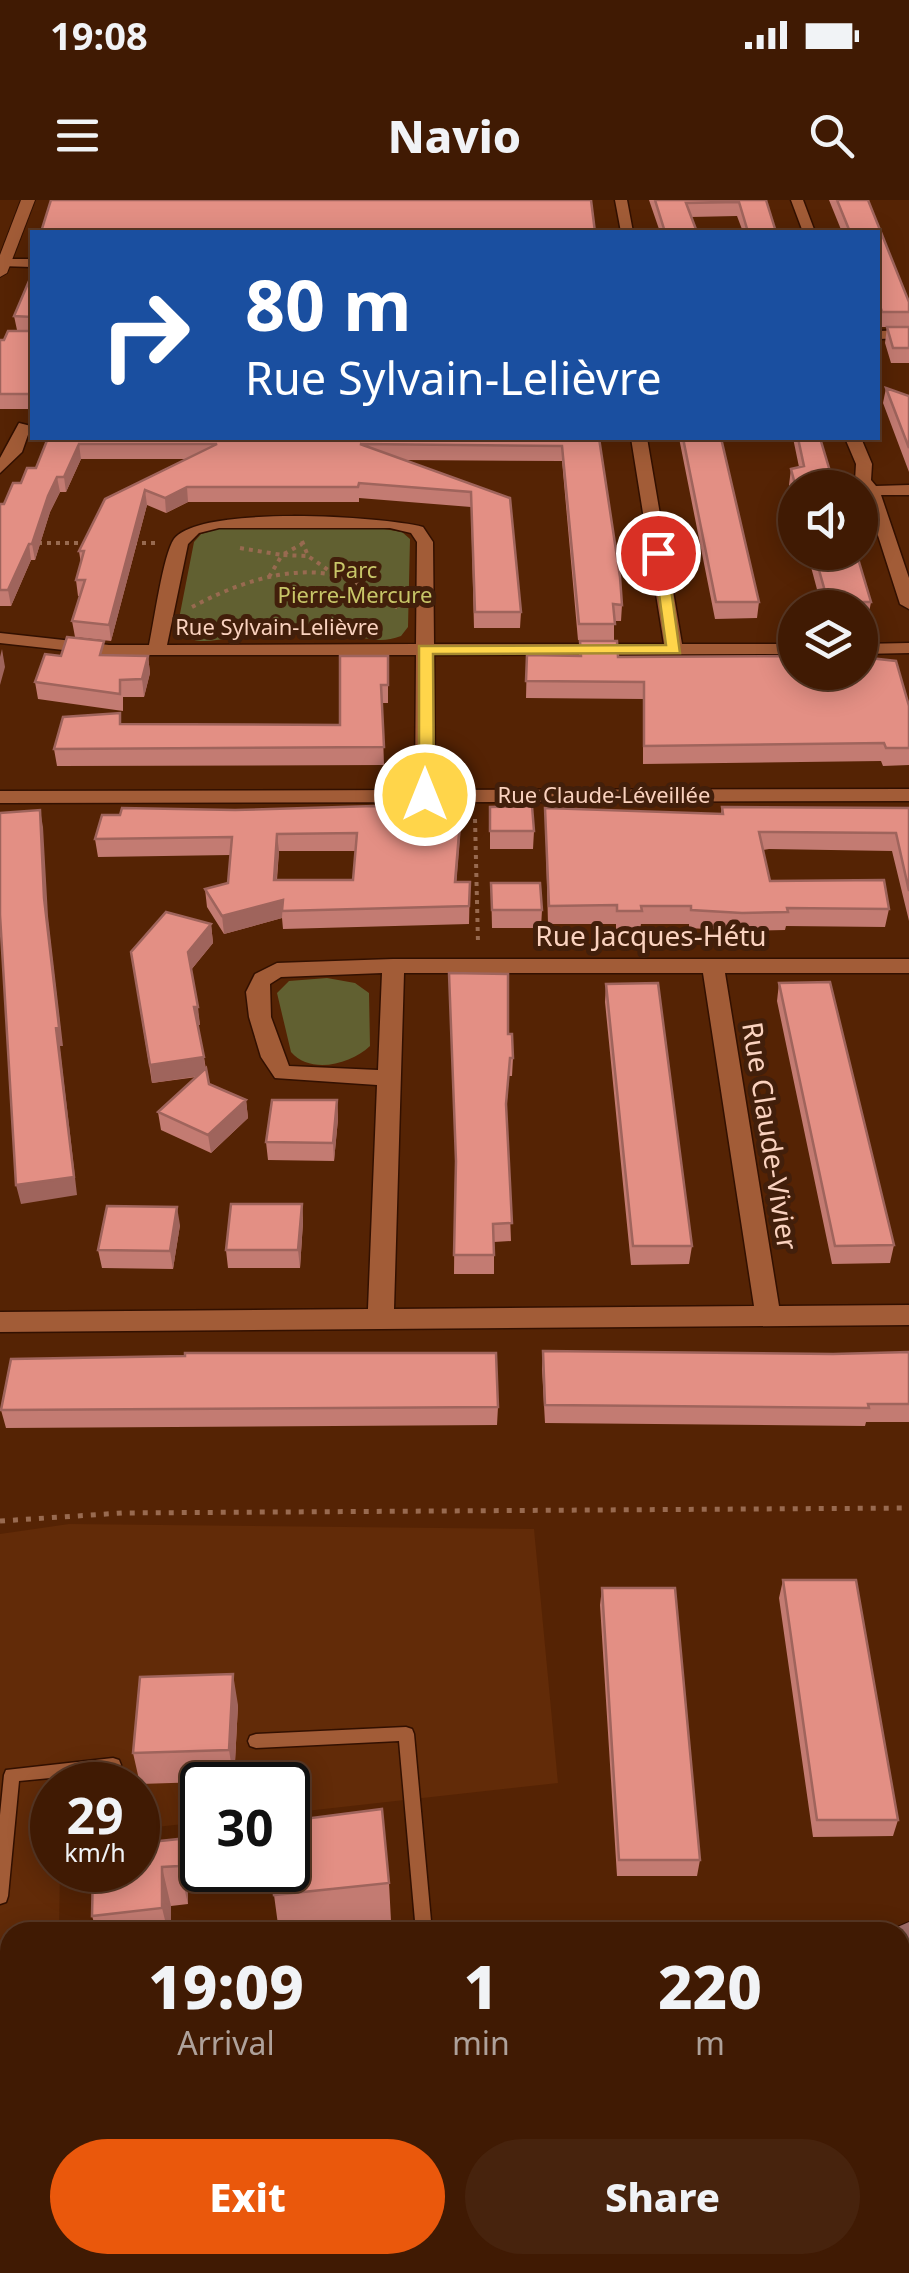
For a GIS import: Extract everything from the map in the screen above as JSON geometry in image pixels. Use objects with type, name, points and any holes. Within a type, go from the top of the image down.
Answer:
[{"type":"street","points":[[2,268],[28,200]]},
{"type":"street","points":[[622,200],[627,230]]},
{"type":"street","points":[[797,200],[807,230]]},
{"type":"street","points":[[2,268],[30,263]]},
{"type":"street","points":[[880,334],[909,334]]},
{"type":"street","points":[[0,426],[28,426],[0,468]]},
{"type":"street","points":[[638,440],[674,650]]},
{"type":"street","points":[[854,440],[864,464],[863,470]]},
{"type":"street","points":[[878,491],[909,490]]},
{"type":"street","points":[[878,509],[909,604]]},
{"type":"street","points":[[157,650],[180,543],[193,530],[218,523],[377,522],[409,526],[424,538],[425,795]]},
{"type":"street","name":"Rue Sylvain-Lelièvre","points":[[0,638],[77,648],[157,650],[778,649]]},
{"type":"street","points":[[878,649],[909,648]]},
{"type":"street","name":"Rue Claude-Léveillée","points":[[0,797],[909,795]]},
{"type":"street","points":[[381,1319],[392,966]]},
{"type":"street","name":"Rue Jacques-Hétu","points":[[388,1078],[283,1073],[271,1061],[257,991],[264,977],[277,970],[392,966],[909,966]]},
{"type":"street","name":"Rue Claude-Vivier","points":[[713,966],[768,1316]]},
{"type":"street","points":[[0,1322],[909,1316]]},
{"type":"lane","points":[[256,1741],[406,1734],[423,1922]]},
{"type":"lane","points":[[0,1896],[12,1774],[30,1772]]},
{"type":"path","points":[[302,529],[302,544],[308,556],[386,605],[409,612]]},
{"type":"path","points":[[37,542],[92,543]]},
{"type":"path","points":[[129,543],[166,543]]},
{"type":"path","points":[[269,577],[282,555],[302,544]]},
{"type":"path","points":[[240,548],[308,556]]},
{"type":"path","points":[[189,608],[229,587],[269,577],[338,576]]},
{"type":"path","points":[[475,806],[479,956]]},
{"type":"path","points":[[0,1522],[122,1513],[909,1508]]},
{"type":"shaded area","points":[[69,1524],[534,1529],[558,1783],[310,1811],[310,1762],[180,1762],[180,1824],[160,1827],[160,1762],[30,1762],[30,1892],[60,1892],[59,1922],[0,1922],[0,1534]]},
{"type":"green space","name":"Parc Pierre-Mercure","points":[[218,529],[402,532],[410,539],[408,627],[401,636],[378,640],[339,635],[263,635],[202,641],[184,636],[177,629],[194,542],[201,534]]},
{"type":"green space","points":[[327,978],[355,983],[369,993],[370,1046],[342,1062],[320,1065],[299,1059],[291,1052],[277,993],[289,981]]},
{"type":"building","points":[[51,200],[591,200],[595,230],[42,230]]},
{"type":"building","points":[[655,200],[766,200],[775,230],[747,230],[739,202],[686,203],[696,230],[664,230]]},
{"type":"building","points":[[837,200],[868,200],[909,302],[909,312],[882,312],[880,230],[849,230]]},
{"type":"building","points":[[30,279],[30,317],[14,316]]},
{"type":"building","points":[[887,327],[909,327],[909,348],[893,348]]},
{"type":"building","points":[[8,331],[30,331],[30,394],[0,394],[0,340]]},
{"type":"building","points":[[886,388],[909,396],[909,448]]},
{"type":"building","points":[[47,440],[599,440],[622,605],[613,604],[615,624],[579,624],[562,446],[360,444],[510,498],[521,612],[475,612],[471,492],[359,483],[358,487],[187,487],[165,498],[145,490],[109,625],[72,621],[85,580],[76,580],[84,551],[79,551],[105,499],[217,444],[79,444],[64,477],[57,477],[32,544],[8,590],[0,590],[0,504],[4,504],[13,483],[21,483],[27,468],[36,468]]},
{"type":"building","points":[[683,440],[721,440],[759,602],[716,602]]},
{"type":"building","points":[[798,440],[821,440],[830,470],[791,469],[804,466]]},
{"type":"building","points":[[819,570],[861,570],[867,590],[825,590]]},
{"type":"building","points":[[67,637],[104,641],[100,655],[148,656],[142,679],[120,680],[120,694],[35,682],[45,654],[61,656]]},
{"type":"building","points":[[580,641],[617,641],[618,657],[778,656],[778,690],[878,690],[878,659],[896,661],[909,706],[909,748],[886,748],[884,743],[644,746],[644,682],[526,681],[527,655],[581,656]]},
{"type":"building","points":[[340,656],[388,656],[388,685],[381,685],[384,747],[54,749],[63,717],[120,713],[120,724],[340,725]]},
{"type":"building","points":[[375,806],[461,809],[455,882],[470,882],[469,906],[282,911],[283,900],[222,916],[205,889],[228,883],[232,837],[95,839],[102,815],[120,815],[122,808]],"holes":[[[357,833],[353,880],[274,880],[277,834]]]},
{"type":"building","points":[[532,806],[534,831],[490,831],[490,807]]},
{"type":"building","points":[[722,807],[909,808],[909,891],[896,833],[759,832],[770,881],[884,880],[889,909],[787,908],[788,912],[742,913],[691,910],[691,906],[641,906],[642,911],[617,911],[617,905],[549,906],[545,808],[723,814]]},
{"type":"building","points":[[40,810],[44,898],[59,1027],[56,1028],[74,1177],[16,1185],[0,915],[0,813]]},
{"type":"building","points":[[491,883],[540,883],[542,910],[492,910]]},
{"type":"building","points":[[166,912],[211,924],[188,952],[204,1057],[150,1065],[131,952]]},
{"type":"building","points":[[449,973],[508,974],[508,1034],[512,1034],[513,1058],[506,1104],[512,1223],[493,1224],[494,1255],[454,1255],[456,1161]]},
{"type":"building","points":[[830,982],[894,1245],[835,1246],[779,983]]},
{"type":"building","points":[[658,983],[692,1246],[633,1246],[606,984]]},
{"type":"building","points":[[206,1068],[209,1084],[246,1100],[208,1135],[158,1112]]},
{"type":"building","points":[[272,1100],[337,1100],[333,1143],[266,1142]]},
{"type":"building","points":[[231,1204],[302,1204],[298,1250],[226,1250]]},
{"type":"building","points":[[107,1206],[177,1207],[170,1251],[98,1250]]},
{"type":"building","points":[[543,1351],[909,1352],[909,1404],[868,1404],[869,1408],[545,1405]]},
{"type":"building","points":[[185,1353],[496,1353],[498,1407],[1,1410],[11,1359]]},
{"type":"building","points":[[783,1580],[856,1580],[898,1820],[817,1820]]},
{"type":"building","points":[[602,1588],[675,1588],[700,1860],[619,1860]]},
{"type":"building","points":[[233,1674],[229,1750],[133,1753],[140,1677]]},
{"type":"building","points":[[382,1809],[389,1883],[310,1891],[310,1818]]},
{"type":"building","points":[[179,1839],[179,1866],[162,1867],[162,1908],[92,1916],[93,1892],[160,1892],[160,1841]]},
{"type":"route","points":[[425,795],[424,649],[674,650],[658,553]]}]
